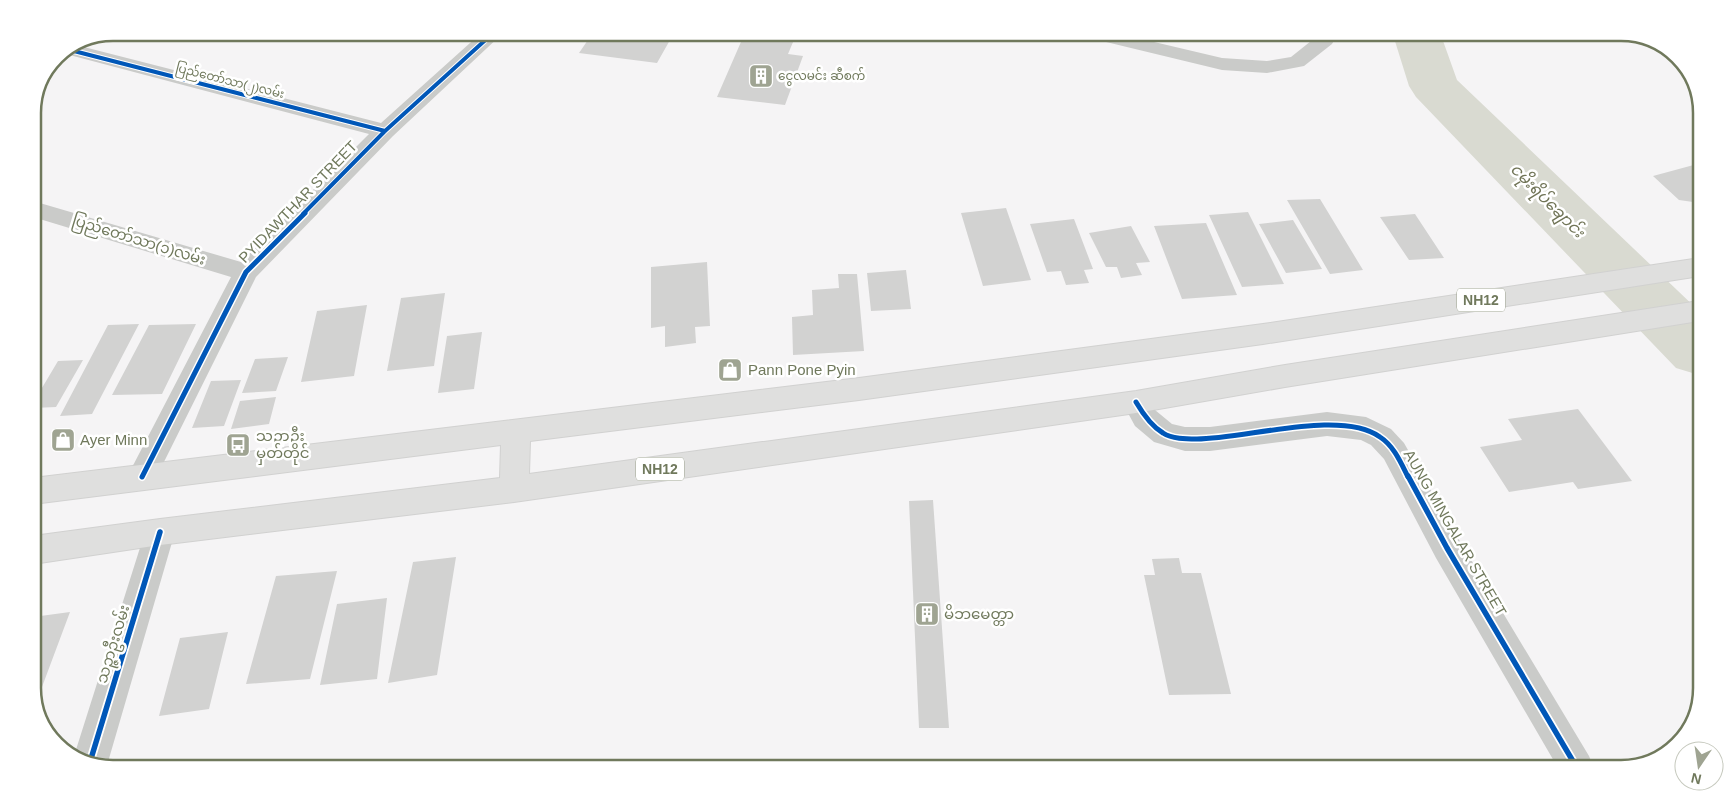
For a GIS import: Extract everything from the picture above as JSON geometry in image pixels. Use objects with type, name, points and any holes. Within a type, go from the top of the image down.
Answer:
[{"type":"highway","name":"NH12","points":[[41,490],[869,388],[1263,334],[1693,267]]},
{"type":"highway","name":"NH12","points":[[41,549],[160,532],[514,489],[1136,402],[1285,376],[1693,312]]},
{"type":"highway","points":[[514,489],[516,433]]},
{"type":"street","name":"PYIDAWTHAR STREET","points":[[142,478],[246,272],[386,131],[484,41]]},
{"type":"street","points":[[1129,41],[1222,64],[1267,67],[1297,62],[1325,41]]},
{"type":"street","name":"ပြည်တော်သာ(၂)လမ်း","points":[[76,52],[386,131]]},
{"type":"street","name":"ပြည်တော်သာ(၁)လမ်း","points":[[41,211],[246,272]]},
{"type":"street","name":"AUNG MINGALAR STREET","points":[[1136,402],[1145,418],[1164,434],[1185,439],[1210,439],[1327,424],[1366,429],[1381,437],[1394,451],[1447,548],[1572,760]]},
{"type":"street","name":"သဉ္ဇာဦးလမ်း","points":[[92,756],[160,532]]},
{"type":"building","points":[[587,41],[669,41],[657,63],[579,53]]},
{"type":"building","name":"ငွေလမင်း ဆီစက်","points":[[741,41],[793,41],[788,54],[803,56],[785,105],[717,97]]},
{"type":"building","points":[[1693,165],[1693,202],[1679,200],[1653,176]]},
{"type":"building","points":[[1320,199],[1363,270],[1330,274],[1287,200]]},
{"type":"building","points":[[1006,208],[1031,280],[983,286],[961,213]]},
{"type":"building","points":[[1248,212],[1284,284],[1242,287],[1209,215]]},
{"type":"building","points":[[1415,214],[1444,258],[1409,260],[1380,217]]},
{"type":"building","points":[[1074,219],[1093,269],[1084,270],[1089,283],[1066,285],[1061,271],[1047,272],[1030,224]]},
{"type":"building","points":[[1293,220],[1322,269],[1286,273],[1259,224]]},
{"type":"building","points":[[1206,223],[1237,295],[1182,299],[1154,226]]},
{"type":"building","points":[[1131,226],[1150,262],[1136,263],[1142,275],[1121,278],[1117,267],[1106,267],[1089,233]]},
{"type":"building","points":[[707,262],[710,326],[695,327],[696,343],[665,347],[665,326],[651,328],[651,267]]},
{"type":"building","points":[[906,270],[911,309],[871,311],[867,273]]},
{"type":"building","points":[[838,274],[857,274],[864,351],[793,355],[792,317],[813,315],[812,290],[839,288]]},
{"type":"building","points":[[445,293],[434,366],[387,371],[401,298]]},
{"type":"building","points":[[367,305],[354,376],[301,382],[317,311]]},
{"type":"building","points":[[139,324],[92,414],[60,416],[108,325]]},
{"type":"building","points":[[196,324],[162,394],[112,395],[149,325]]},
{"type":"building","points":[[482,332],[474,389],[438,393],[447,336]]},
{"type":"building","points":[[288,357],[276,391],[242,393],[255,359]]},
{"type":"building","points":[[83,360],[56,407],[41,408],[41,390],[58,361]]},
{"type":"building","points":[[241,380],[224,426],[192,428],[211,381]]},
{"type":"building","points":[[276,397],[269,424],[231,429],[240,401]]},
{"type":"building","points":[[1578,409],[1632,481],[1578,489],[1573,482],[1509,492],[1480,447],[1522,440],[1508,419]]},
{"type":"building","name":"မိဘမေတ္တာ","points":[[933,500],[949,728],[919,728],[909,501]]},
{"type":"building","points":[[456,557],[437,675],[388,683],[413,562]]},
{"type":"building","points":[[1179,558],[1182,573],[1201,573],[1231,694],[1169,695],[1144,575],[1155,575],[1152,559]]},
{"type":"building","points":[[337,571],[310,679],[246,684],[276,576]]},
{"type":"building","points":[[387,598],[377,679],[320,685],[337,604]]},
{"type":"building","points":[[70,612],[41,690],[41,616]]},
{"type":"building","points":[[228,632],[209,709],[159,716],[180,638]]},
{"type":"waterway","name":"ငမိုးရိပ်ချောင်း","points":[[1419,41],[1434,86],[1693,344]]},
{"type":"cycle path","points":[[142,477],[246,272],[385,131],[484,41]]},
{"type":"cycle path","points":[[76,52],[385,131]]},
{"type":"cycle path","points":[[1136,402],[1145,418],[1164,434],[1185,439],[1210,439],[1327,424],[1366,429],[1381,437],[1394,451],[1447,548],[1572,760]]},
{"type":"cycle path","points":[[92,756],[160,532]]},
{"type":"place","name":"ငွေလမင်း ဆီစက်","points":[[761,76]]},
{"type":"place","name":"Pann Pone Pyin","points":[[730,370]]},
{"type":"place","name":"Ayer Minn","points":[[63,440]]},
{"type":"place","name":"သဉ္ဇာဦး မှတ်တိုင်","points":[[238,445]]},
{"type":"place","name":"မိဘမေတ္တာ","points":[[927,614]]}]
